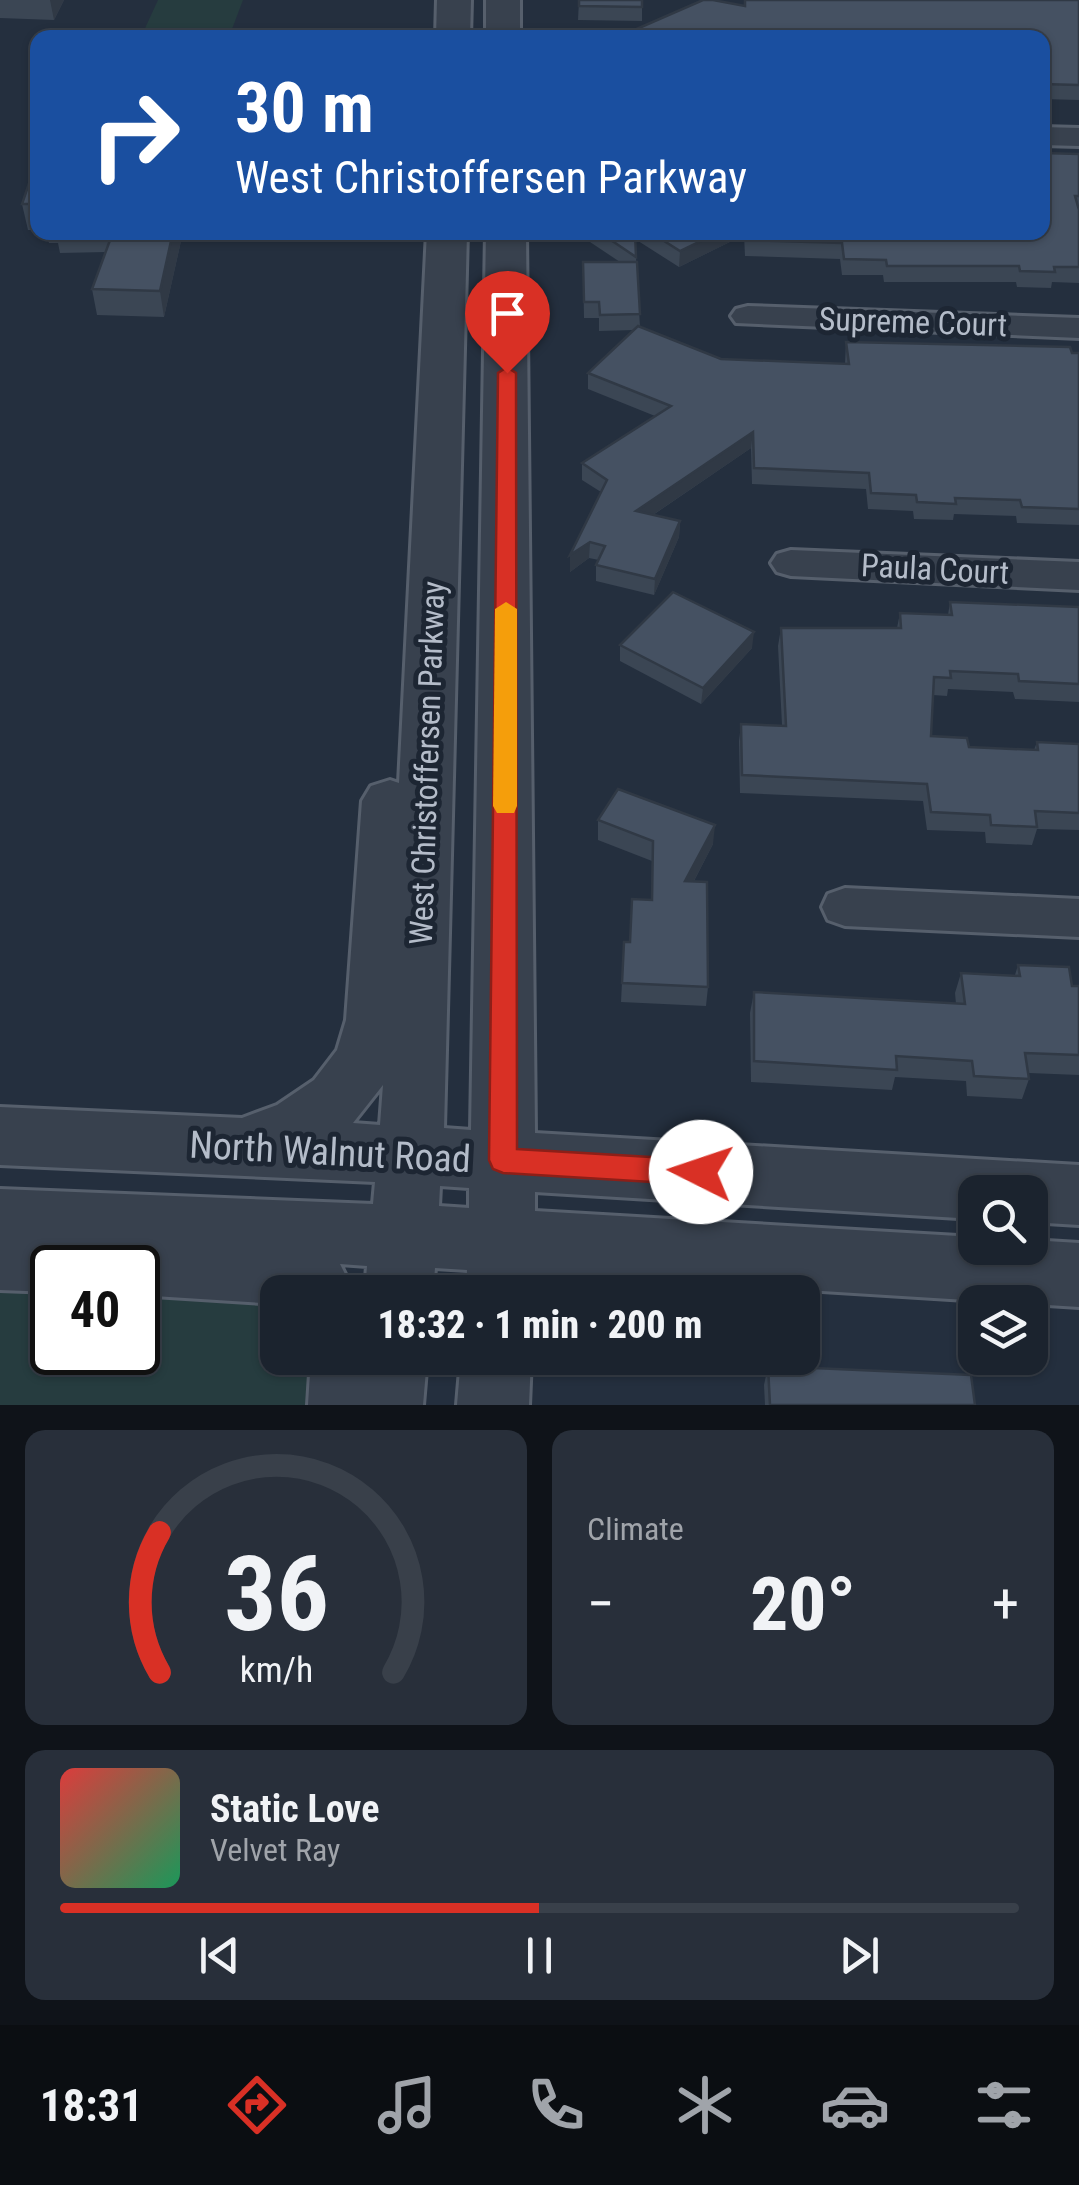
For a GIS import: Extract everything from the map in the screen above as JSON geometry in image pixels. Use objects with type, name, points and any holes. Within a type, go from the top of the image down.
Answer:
[{"type":"street","points":[[453,30],[454,0]]},
{"type":"street","points":[[503,0],[503,30]]},
{"type":"street","points":[[1050,136],[1079,138]]},
{"type":"street","name":"West Christoffersen Parkway","points":[[401,1264],[410,1155],[446,240]]},
{"type":"street","points":[[500,1266],[506,240]]},
{"type":"street","name":"Supreme Court","points":[[748,316],[1079,328]]},
{"type":"street","name":"Paula Court","points":[[791,563],[1079,576]]},
{"type":"street","points":[[230,1148],[270,1138],[318,1115],[354,1082],[370,1050],[376,1020],[393,752],[428,708]]},
{"type":"street","points":[[845,907],[1079,918]]},
{"type":"street","name":"North Walnut Road","points":[[0,1136],[503,1160],[1079,1195]]},
{"type":"street","points":[[0,1220],[401,1264],[1079,1275]]},
{"type":"street","points":[[0,1258],[268,1270],[288,1275]]},
{"type":"street","points":[[344,1405],[345,1375]]},
{"type":"street","points":[[387,1405],[390,1375]]},
{"type":"street","points":[[494,1405],[495,1375]]},
{"type":"green space","points":[[158,0],[243,0],[232,30],[144,30]]},
{"type":"green space","points":[[0,1265],[30,1267],[30,1375],[160,1375],[160,1276],[260,1282],[260,1375],[327,1375],[325,1405],[0,1405]]},
{"type":"building","points":[[579,0],[642,0],[642,7],[579,6]]},
{"type":"building","points":[[703,0],[745,6],[745,0],[1079,0],[1079,85],[1050,84],[1050,30],[634,30]]},
{"type":"building","points":[[1050,153],[1079,154],[1079,196],[1075,196],[1079,210],[1079,267],[1054,267],[1055,272],[1020,271],[1019,266],[887,266],[886,260],[844,259],[842,243],[746,240],[1050,240]]},
{"type":"building","points":[[30,180],[30,204],[22,204]]},
{"type":"building","points":[[110,240],[171,240],[160,291],[92,289]]},
{"type":"building","points":[[611,240],[635,240],[636,257]]},
{"type":"building","points":[[663,240],[703,240],[680,251]]},
{"type":"building","points":[[583,262],[637,262],[640,314],[600,315],[599,302],[584,302]]},
{"type":"building","points":[[638,326],[721,359],[849,364],[846,342],[1070,347],[1072,353],[1079,353],[1079,509],[1022,507],[1020,500],[955,498],[956,504],[917,502],[916,495],[871,493],[869,473],[754,468],[753,432],[636,511],[680,521],[655,579],[596,565],[605,546],[590,542],[570,555],[607,480],[582,463],[671,406],[588,373]]},
{"type":"building","points":[[673,592],[754,632],[703,688],[620,645]]},
{"type":"building","points":[[950,602],[1079,607],[1079,684],[1019,681],[1018,674],[950,671],[951,678],[934,677],[931,736],[967,738],[969,747],[1038,750],[1037,742],[1079,744],[1079,813],[1035,811],[1037,827],[991,825],[990,815],[931,812],[927,784],[742,775],[741,724],[786,726],[781,628],[901,628],[900,613],[952,615]]},
{"type":"building","points":[[618,789],[715,825],[685,881],[707,882],[708,987],[622,983],[624,942],[630,942],[632,899],[652,900],[653,841],[598,820]]},
{"type":"building","points":[[1018,965],[1069,967],[1072,986],[1079,986],[1079,1055],[1025,1053],[1029,1079],[974,1076],[972,1061],[896,1056],[897,1070],[754,1061],[754,992],[965,1004],[961,973],[1020,976]]},
{"type":"building","points":[[820,1368],[971,1375],[975,1405],[770,1405],[768,1375],[820,1375]]},
{"type":"slow traffic","points":[[505,806],[506,609]]},
{"type":"route","points":[[507,373],[503,1160],[701,1172]]}]
